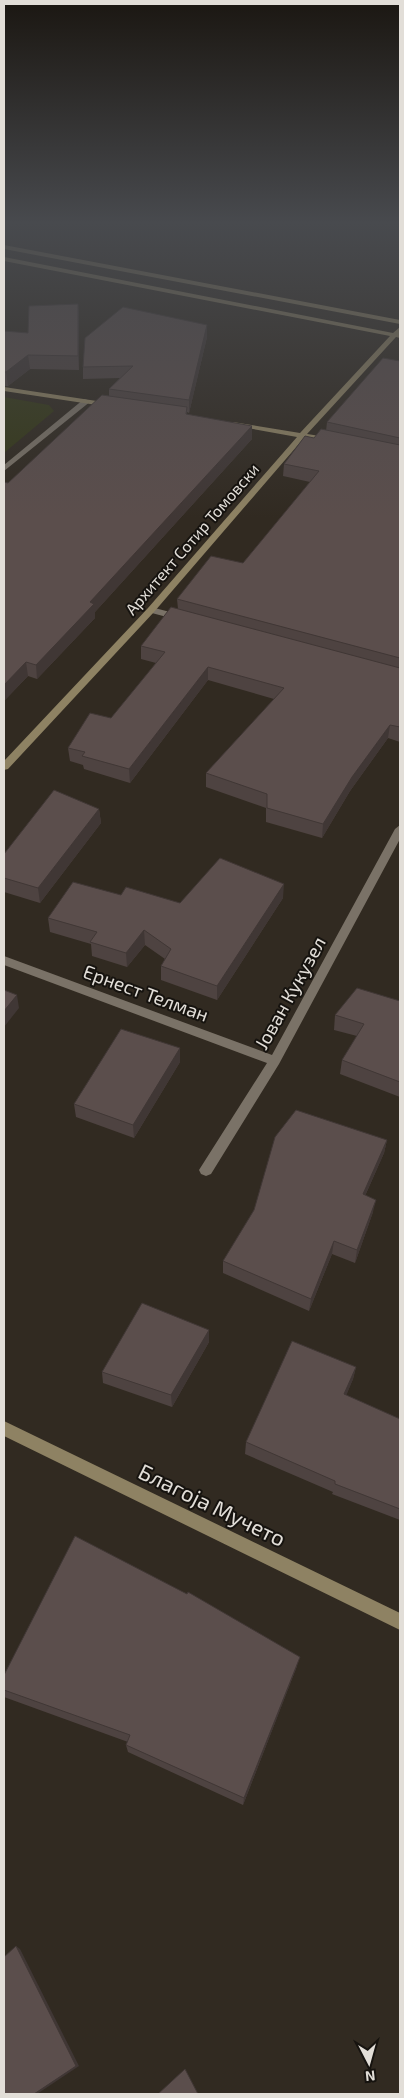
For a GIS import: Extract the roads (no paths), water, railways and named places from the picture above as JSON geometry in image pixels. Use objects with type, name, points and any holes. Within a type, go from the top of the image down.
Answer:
[{"type":"street","points":[[329,322],[397,335]]},
{"type":"street","name":"Архитект Сотир Томовски","points":[[4,767],[150,610],[303,434],[397,335],[400,328]]},
{"type":"street","points":[[4,389],[121,406]]},
{"type":"street","points":[[4,469],[87,401]]},
{"type":"street","points":[[228,423],[303,434],[336,442]]},
{"type":"street","points":[[150,610],[189,620]]},
{"type":"street","name":"Јован Кукузел","points":[[206,1170],[275,1061],[400,829]]},
{"type":"street","name":"Ернест Телман","points":[[4,960],[275,1061]]},
{"type":"street","name":"Благоја Мучето","points":[[4,1428],[400,1622]]}]
